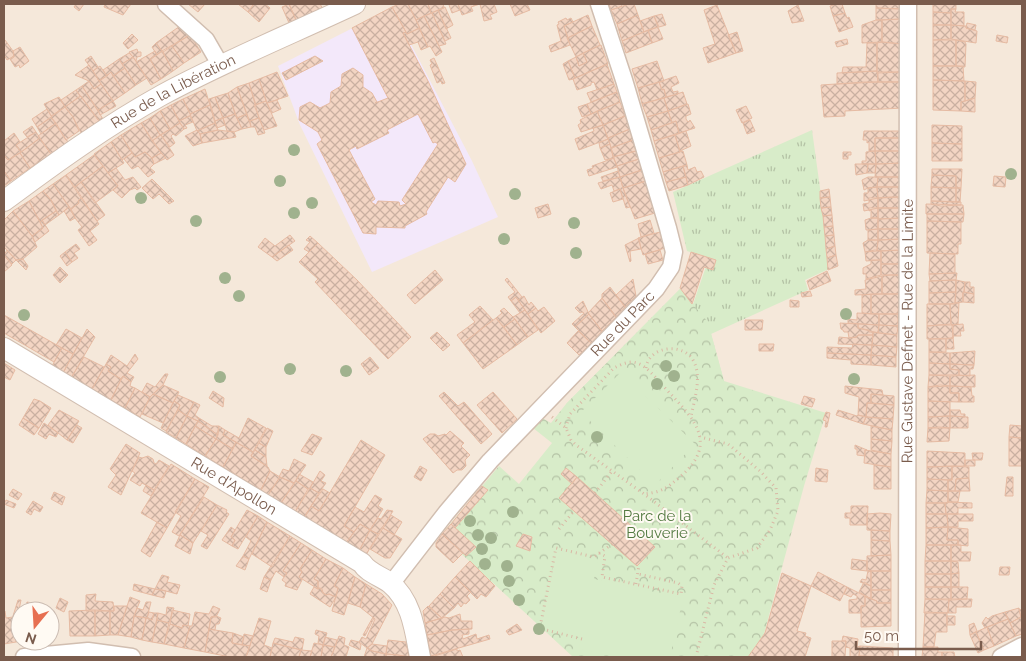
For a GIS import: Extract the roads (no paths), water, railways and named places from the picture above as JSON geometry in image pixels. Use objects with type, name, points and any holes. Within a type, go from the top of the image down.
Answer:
[{"type":"street","points":[[166,4],[206,40],[221,66]]},
{"type":"street","name":"Rue de la Libération","points":[[4,201],[109,126],[163,95],[355,4]]},
{"type":"street","name":"Rue du Parc","points":[[391,584],[446,513],[490,461],[656,289],[671,267],[674,252],[624,80],[599,4]]},
{"type":"street","name":"Rue Gustave Defnet - Rue de la Limite","points":[[907,657],[908,4]]},
{"type":"street","name":"Rue d'Apollon","points":[[4,348],[362,563],[366,568],[391,584],[401,594],[408,607],[420,657]]},
{"type":"street","points":[[1001,657],[1022,646]]},
{"type":"street","points":[[24,657],[88,651],[132,657]]},
{"type":"park label","name":"Parc de la Bouverie","points":[[657,524]]}]
